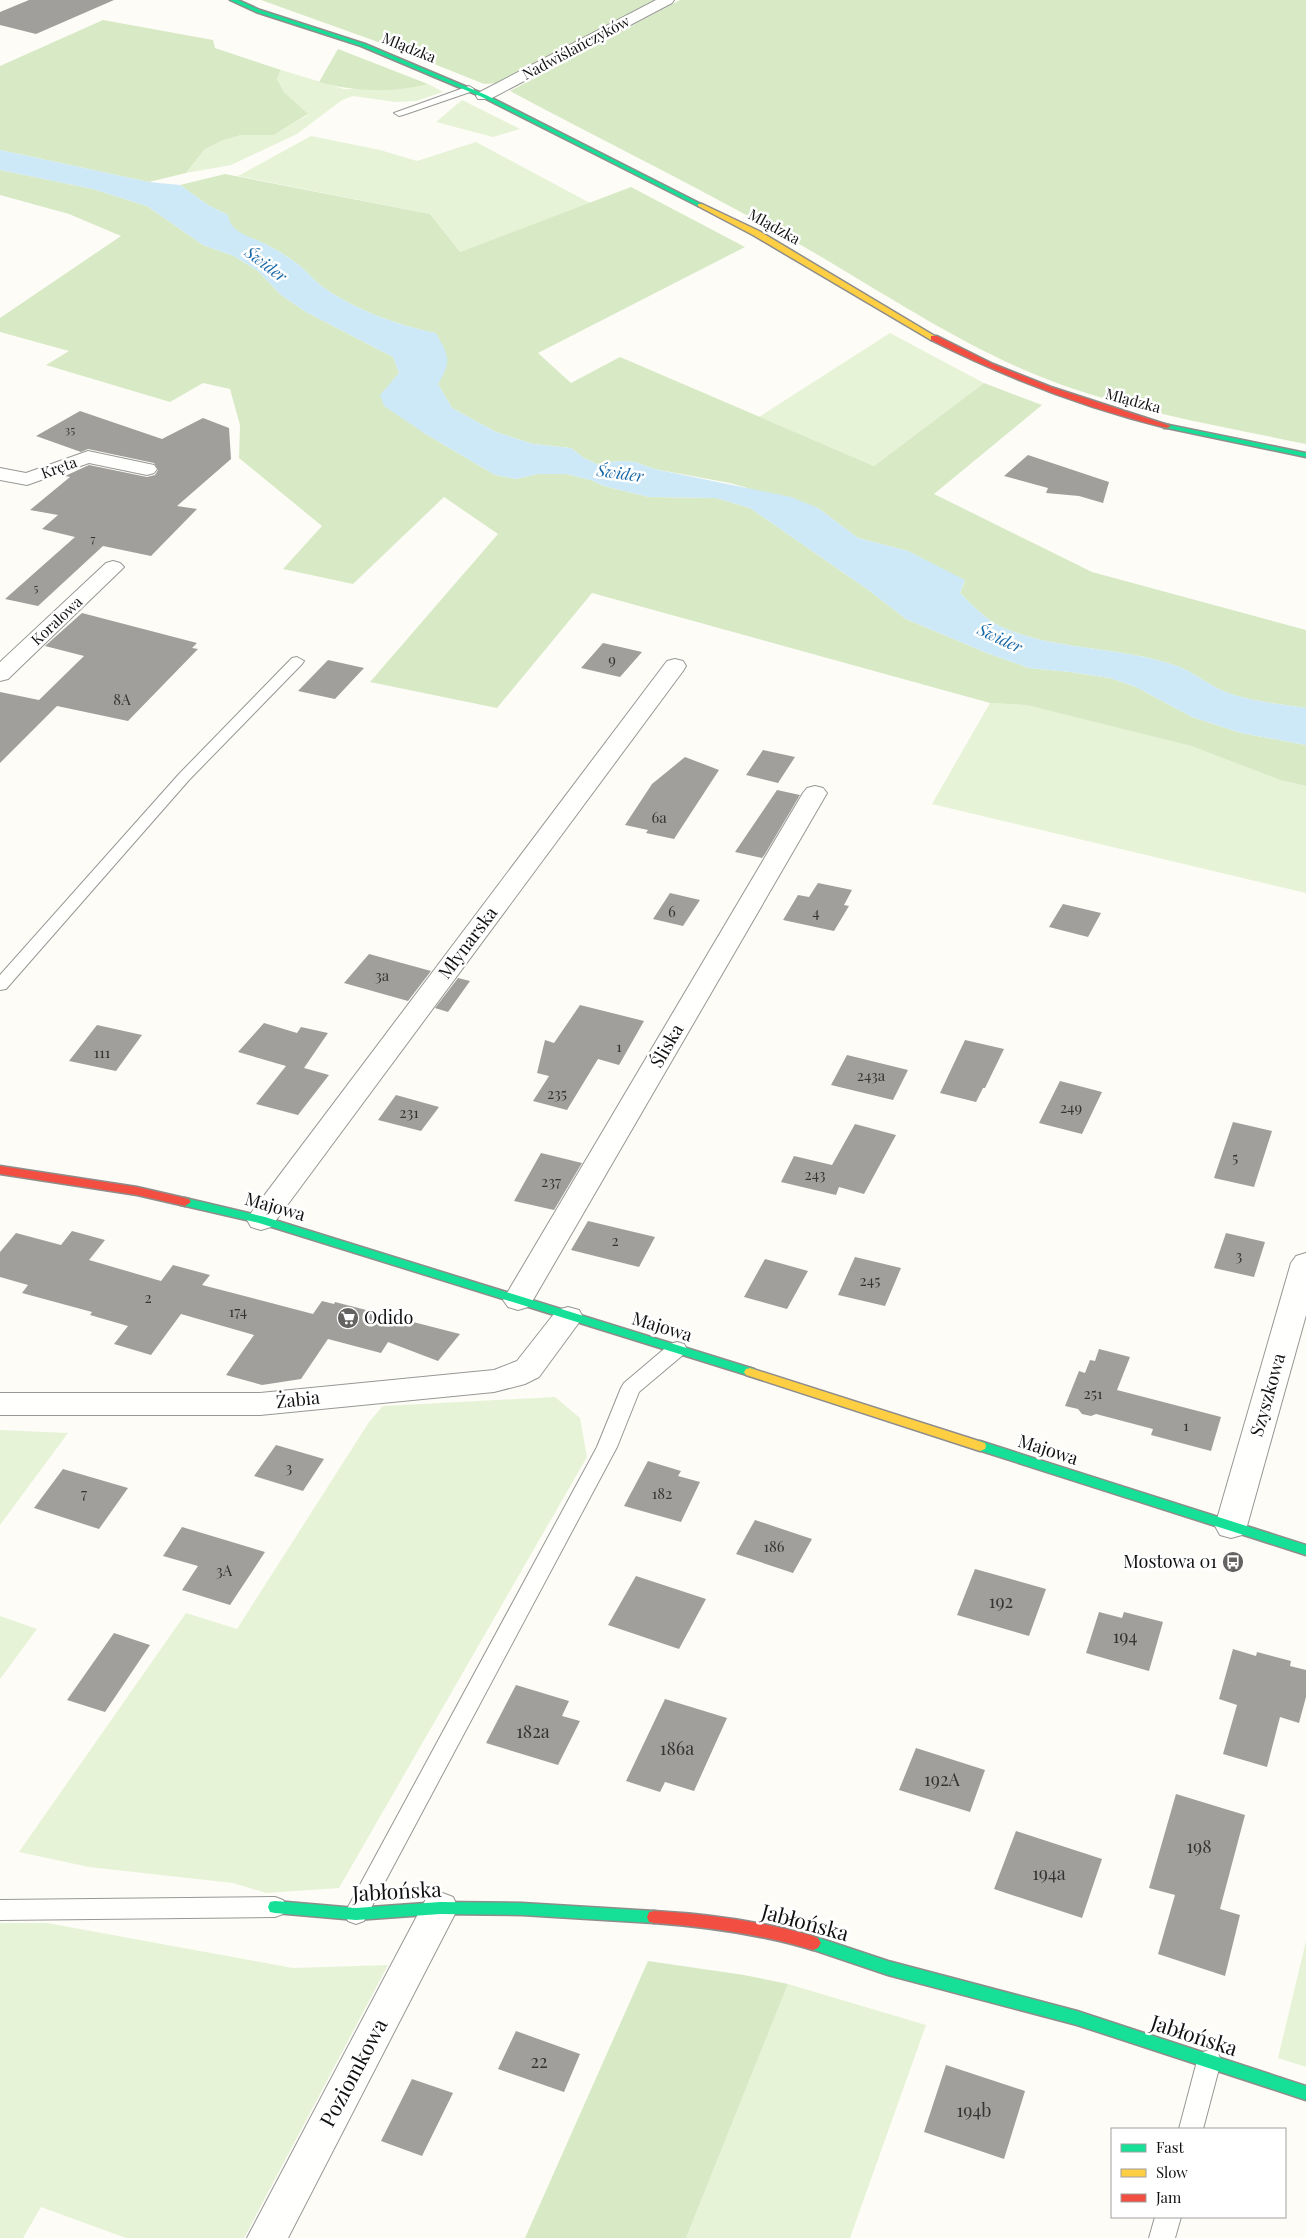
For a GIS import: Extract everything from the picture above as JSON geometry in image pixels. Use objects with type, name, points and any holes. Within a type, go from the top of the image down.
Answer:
[{"type":"street","name":"Mlądzka","points":[[233,0],[258,11],[363,45],[484,96],[756,234],[822,271],[906,323],[973,358],[1039,388],[1123,415],[1203,435],[1306,455]]},
{"type":"street","name":"Nadwiślańczyków","points":[[484,96],[668,0]]},
{"type":"street","name":"Kręta","points":[[0,474],[26,479],[88,457],[147,469]]},
{"type":"street","name":"Koralowa","points":[[0,674],[113,567]]},
{"type":"street","name":"Młynarska","points":[[261,1220],[675,666]]},
{"type":"street","name":"Śliska","points":[[518,1300],[815,793]]},
{"type":"street","name":"Majowa","points":[[0,1170],[137,1191],[261,1220],[568,1317],[677,1349],[1306,1550]]},
{"type":"street","name":"Szyszkowa","points":[[1231,1526],[1306,1264]]},
{"type":"street","name":"Żabia","points":[[0,1404],[260,1404],[494,1381],[514,1376],[528,1369],[568,1317]]},
{"type":"street","name":"Jabłońska","points":[[275,1907],[356,1914],[440,1908],[522,1909],[710,1920],[795,1937],[888,1968],[1076,2018],[1306,2092]]},
{"type":"street","name":"Poziomkowa","points":[[267,2238],[440,1908]]},
{"type":"lane","points":[[399,113],[469,89]]},
{"type":"lane","points":[[0,985],[184,777],[297,661]]},
{"type":"lane","points":[[356,1914],[607,1447],[631,1388],[677,1349]]},
{"type":"lane","points":[[0,1910],[275,1907]]},
{"type":"lane","points":[[1191,2128],[1209,2061]]},
{"type":"lane","points":[[1162,2238],[1168,2218]]},
{"type":"green space","points":[[261,0],[655,0],[499,83],[484,84],[392,47]]},
{"type":"green space","points":[[680,0],[1306,0],[1306,444],[1183,419],[1122,404],[1062,385],[1025,370],[989,354],[919,316],[749,216],[510,91]]},
{"type":"green space","points":[[103,20],[213,40],[215,48],[281,70],[277,79],[284,92],[308,114],[274,135],[241,135],[221,141],[204,150],[186,173],[149,182],[0,150],[0,66]]},
{"type":"green space","points":[[338,49],[428,84],[401,89],[373,90],[346,88],[319,82]]},
{"type":"green space","points":[[281,70],[344,89],[395,89],[428,84],[443,92],[416,101],[396,102],[353,96],[342,100],[297,134],[231,165],[186,173],[204,150],[221,141],[241,135],[274,135],[308,115],[284,92],[277,79]]},
{"type":"green space","points":[[462,100],[520,129],[493,137],[436,122]]},
{"type":"green space","points":[[311,136],[380,150],[417,161],[476,142],[590,203],[460,252],[430,214],[238,176]]},
{"type":"green space","points":[[0,170],[93,189],[147,206],[203,245],[234,256],[258,271],[281,295],[306,312],[393,357],[399,373],[381,395],[424,433],[495,475],[516,479],[538,474],[566,474],[649,497],[716,498],[750,508],[867,589],[906,619],[987,653],[1029,668],[1110,678],[1136,687],[1192,717],[1241,733],[1306,745],[1306,786],[1280,780],[1191,746],[1026,705],[990,703],[592,593],[497,708],[370,682],[498,534],[444,497],[353,584],[283,569],[322,526],[239,458],[240,425],[230,389],[203,383],[170,402],[46,365],[69,351],[0,332],[0,318],[121,236],[69,214],[0,195]]},
{"type":"green space","points":[[225,174],[430,214],[460,252],[631,187],[745,247],[538,353],[571,383],[620,357],[874,466],[984,383],[1042,405],[934,494],[1092,572],[1306,630],[1306,708],[1263,702],[1230,694],[1180,667],[1153,659],[1046,641],[1004,628],[986,617],[960,593],[965,581],[908,551],[858,538],[818,508],[730,483],[654,469],[635,462],[619,461],[597,464],[584,458],[571,448],[533,444],[496,432],[452,408],[438,384],[436,333],[406,326],[377,316],[335,295],[320,285],[303,268],[286,256],[239,232],[230,222],[228,215],[208,205],[180,185]]},
{"type":"green space","points":[[890,333],[984,383],[874,466],[759,417]]},
{"type":"green space","points":[[990,703],[1026,705],[1191,746],[1280,780],[1306,786],[1306,893],[932,804]]},
{"type":"green space","points":[[555,1397],[580,1418],[587,1457],[339,1888],[266,1893],[233,1883],[89,1867],[19,1852],[186,1613],[237,1629],[369,1422],[383,1406]]},
{"type":"green space","points":[[0,1430],[68,1433],[0,1525]]},
{"type":"green space","points":[[0,1616],[37,1629],[0,1679]]},
{"type":"green space","points":[[0,1923],[47,1923],[293,1968],[388,1965],[244,2238],[126,2238],[41,2207],[23,2238],[0,2238]]},
{"type":"green space","points":[[1306,1941],[1306,2067],[1278,2058]]},
{"type":"green space","points":[[648,1961],[744,1975],[788,1984],[686,2238],[525,2238]]},
{"type":"green space","points":[[788,1984],[926,2025],[850,2238],[686,2238]]},
{"type":"water","name":"Świder","points":[[0,150],[149,182],[180,185],[208,205],[228,215],[230,222],[239,232],[286,256],[303,268],[320,285],[335,295],[377,316],[406,326],[436,333],[444,347],[447,358],[445,370],[438,384],[452,408],[496,432],[533,444],[571,448],[584,458],[597,464],[619,461],[635,462],[654,469],[791,497],[818,508],[858,538],[908,551],[965,580],[960,593],[986,617],[1004,628],[1046,641],[1153,659],[1180,667],[1230,694],[1263,702],[1306,708],[1306,745],[1241,733],[1192,717],[1136,687],[1110,678],[1029,668],[987,653],[906,619],[867,589],[750,508],[716,498],[649,497],[566,474],[538,474],[516,479],[495,475],[424,433],[384,406],[380,395],[399,373],[393,357],[306,312],[281,295],[258,271],[234,256],[203,245],[147,206],[93,189],[0,170]]},
{"type":"building","points":[[29,0],[114,0],[36,34],[0,25],[0,12]]},
{"type":"building","points":[[80,411],[162,439],[203,418],[229,428],[231,459],[177,506],[197,509],[151,556],[103,546],[38,606],[5,599],[75,537],[42,529],[58,515],[30,510],[70,477],[65,476],[89,465],[147,477],[155,475],[158,470],[154,463],[88,449],[81,452],[36,436]]},
{"type":"building","points":[[1028,455],[1109,482],[1103,503],[1079,496],[1046,493],[1048,488],[1004,476]]},
{"type":"building","points":[[82,613],[197,643],[192,648],[198,649],[128,721],[57,706],[0,763],[0,692],[39,700],[84,656],[45,646]]},
{"type":"building","points":[[603,643],[642,652],[620,677],[581,668]]},
{"type":"building","points":[[328,660],[364,668],[335,699],[298,691]]},
{"type":"building","points":[[763,750],[795,757],[778,783],[746,775]]},
{"type":"building","points":[[685,757],[719,770],[674,839],[646,833],[648,830],[625,825],[652,784]]},
{"type":"building","points":[[777,790],[800,795],[765,854],[762,858],[735,852]]},
{"type":"building","points":[[818,883],[852,890],[844,905],[849,906],[834,931],[783,920],[798,895],[809,897]]},
{"type":"building","points":[[670,893],[700,900],[683,926],[653,919]]},
{"type":"building","points":[[1063,904],[1101,913],[1088,937],[1049,927]]},
{"type":"building","points":[[369,954],[431,971],[408,1001],[344,983]]},
{"type":"building","points":[[458,978],[470,981],[448,1012],[435,1008]]},
{"type":"building","points":[[580,1005],[644,1021],[619,1065],[598,1059],[567,1110],[533,1101],[549,1076],[537,1073],[545,1040],[554,1043]]},
{"type":"building","points":[[264,1023],[297,1033],[301,1027],[328,1033],[304,1068],[329,1075],[298,1115],[256,1104],[286,1066],[238,1052]]},
{"type":"building","points":[[97,1025],[142,1035],[116,1071],[69,1061]]},
{"type":"building","points":[[965,1040],[1004,1049],[976,1102],[940,1093]]},
{"type":"building","points":[[847,1055],[908,1070],[893,1100],[831,1085]]},
{"type":"building","points":[[1060,1081],[1102,1092],[1082,1134],[1039,1123]]},
{"type":"building","points":[[396,1095],[439,1107],[421,1131],[378,1120]]},
{"type":"building","points":[[1233,1122],[1272,1131],[1254,1187],[1214,1178]]},
{"type":"building","points":[[855,1124],[896,1135],[864,1194],[839,1187],[836,1195],[781,1182],[794,1156],[832,1165]]},
{"type":"building","points":[[541,1153],[582,1163],[554,1210],[514,1201]]},
{"type":"building","points":[[588,1221],[655,1237],[639,1267],[571,1250]]},
{"type":"building","points":[[72,1231],[105,1240],[89,1260],[161,1281],[173,1265],[210,1275],[202,1285],[313,1314],[322,1301],[334,1304],[335,1302],[460,1334],[438,1361],[388,1342],[381,1353],[328,1339],[301,1379],[262,1385],[226,1375],[254,1335],[181,1314],[151,1355],[114,1344],[128,1326],[90,1315],[92,1312],[22,1293],[28,1285],[0,1277],[0,1252],[16,1233],[61,1245]]},
{"type":"building","points":[[1226,1233],[1265,1242],[1254,1277],[1214,1268]]},
{"type":"building","points":[[855,1257],[901,1268],[885,1306],[838,1295]]},
{"type":"building","points":[[765,1259],[808,1271],[787,1309],[744,1297]]},
{"type":"building","points":[[1099,1349],[1130,1357],[1117,1390],[1221,1417],[1211,1451],[1151,1435],[1153,1429],[1096,1414],[1091,1416],[1082,1414],[1078,1409],[1065,1406],[1079,1371],[1085,1373],[1090,1360],[1095,1361]]},
{"type":"building","points":[[276,1445],[324,1459],[303,1491],[254,1476]]},
{"type":"building","points":[[648,1461],[681,1471],[678,1476],[700,1482],[681,1522],[624,1506]]},
{"type":"building","points":[[63,1469],[128,1488],[99,1529],[34,1508]]},
{"type":"building","points":[[755,1520],[812,1539],[793,1573],[736,1554]]},
{"type":"building","points":[[182,1527],[265,1552],[230,1605],[182,1590],[198,1566],[163,1556]]},
{"type":"building","points":[[975,1569],[1046,1589],[1029,1636],[957,1615]]},
{"type":"building","points":[[636,1576],[706,1599],[679,1649],[608,1625]]},
{"type":"building","points":[[1099,1612],[1122,1618],[1124,1612],[1163,1622],[1149,1671],[1086,1653]]},
{"type":"building","points":[[114,1633],[150,1645],[105,1712],[67,1700]]},
{"type":"building","points":[[1233,1649],[1256,1656],[1257,1652],[1291,1661],[1290,1666],[1306,1670],[1306,1697],[1299,1723],[1280,1717],[1267,1767],[1223,1754],[1237,1705],[1219,1699]]},
{"type":"building","points":[[516,1685],[569,1701],[562,1716],[580,1721],[558,1765],[486,1743]]},
{"type":"building","points":[[665,1699],[727,1718],[694,1791],[665,1782],[660,1792],[626,1781]]},
{"type":"building","points":[[916,1748],[985,1770],[970,1812],[899,1790]]},
{"type":"building","points":[[1176,1794],[1245,1815],[1220,1909],[1240,1915],[1225,1976],[1158,1954],[1175,1895],[1149,1888]]},
{"type":"building","points":[[1016,1831],[1102,1859],[1082,1918],[994,1889]]},
{"type":"building","points":[[516,2031],[580,2054],[564,2092],[498,2069]]},
{"type":"building","points":[[946,2065],[1025,2091],[1004,2159],[924,2132]]},
{"type":"building","points":[[412,2079],[453,2093],[422,2156],[381,2141]]},
{"type":"traffic: fast","points":[[233,0],[258,11],[363,45],[484,96],[700,205]]},
{"type":"traffic: fast","points":[[1167,426],[1306,455]]},
{"type":"traffic: fast","points":[[185,1202],[261,1220],[750,1372]]},
{"type":"traffic: fast","points":[[980,1446],[1306,1550]]},
{"type":"traffic: fast","points":[[275,1907],[356,1914],[440,1908],[522,1909],[654,1917]]},
{"type":"traffic: fast","points":[[813,1943],[888,1968],[1077,2018],[1306,2093]]},
{"type":"traffic: slow","points":[[700,205],[756,233],[934,338]]},
{"type":"traffic: slow","points":[[750,1372],[980,1446]]},
{"type":"traffic: jam","points":[[934,338],[1019,378],[1077,400],[1167,426]]},
{"type":"traffic: jam","points":[[0,1170],[137,1191],[185,1202]]},
{"type":"traffic: jam","points":[[654,1917],[755,1928],[813,1943]]},
{"type":"place","name":"Odido","points":[[348,1318]]},
{"type":"place","name":"Mostowa 01","points":[[1233,1562]]}]
